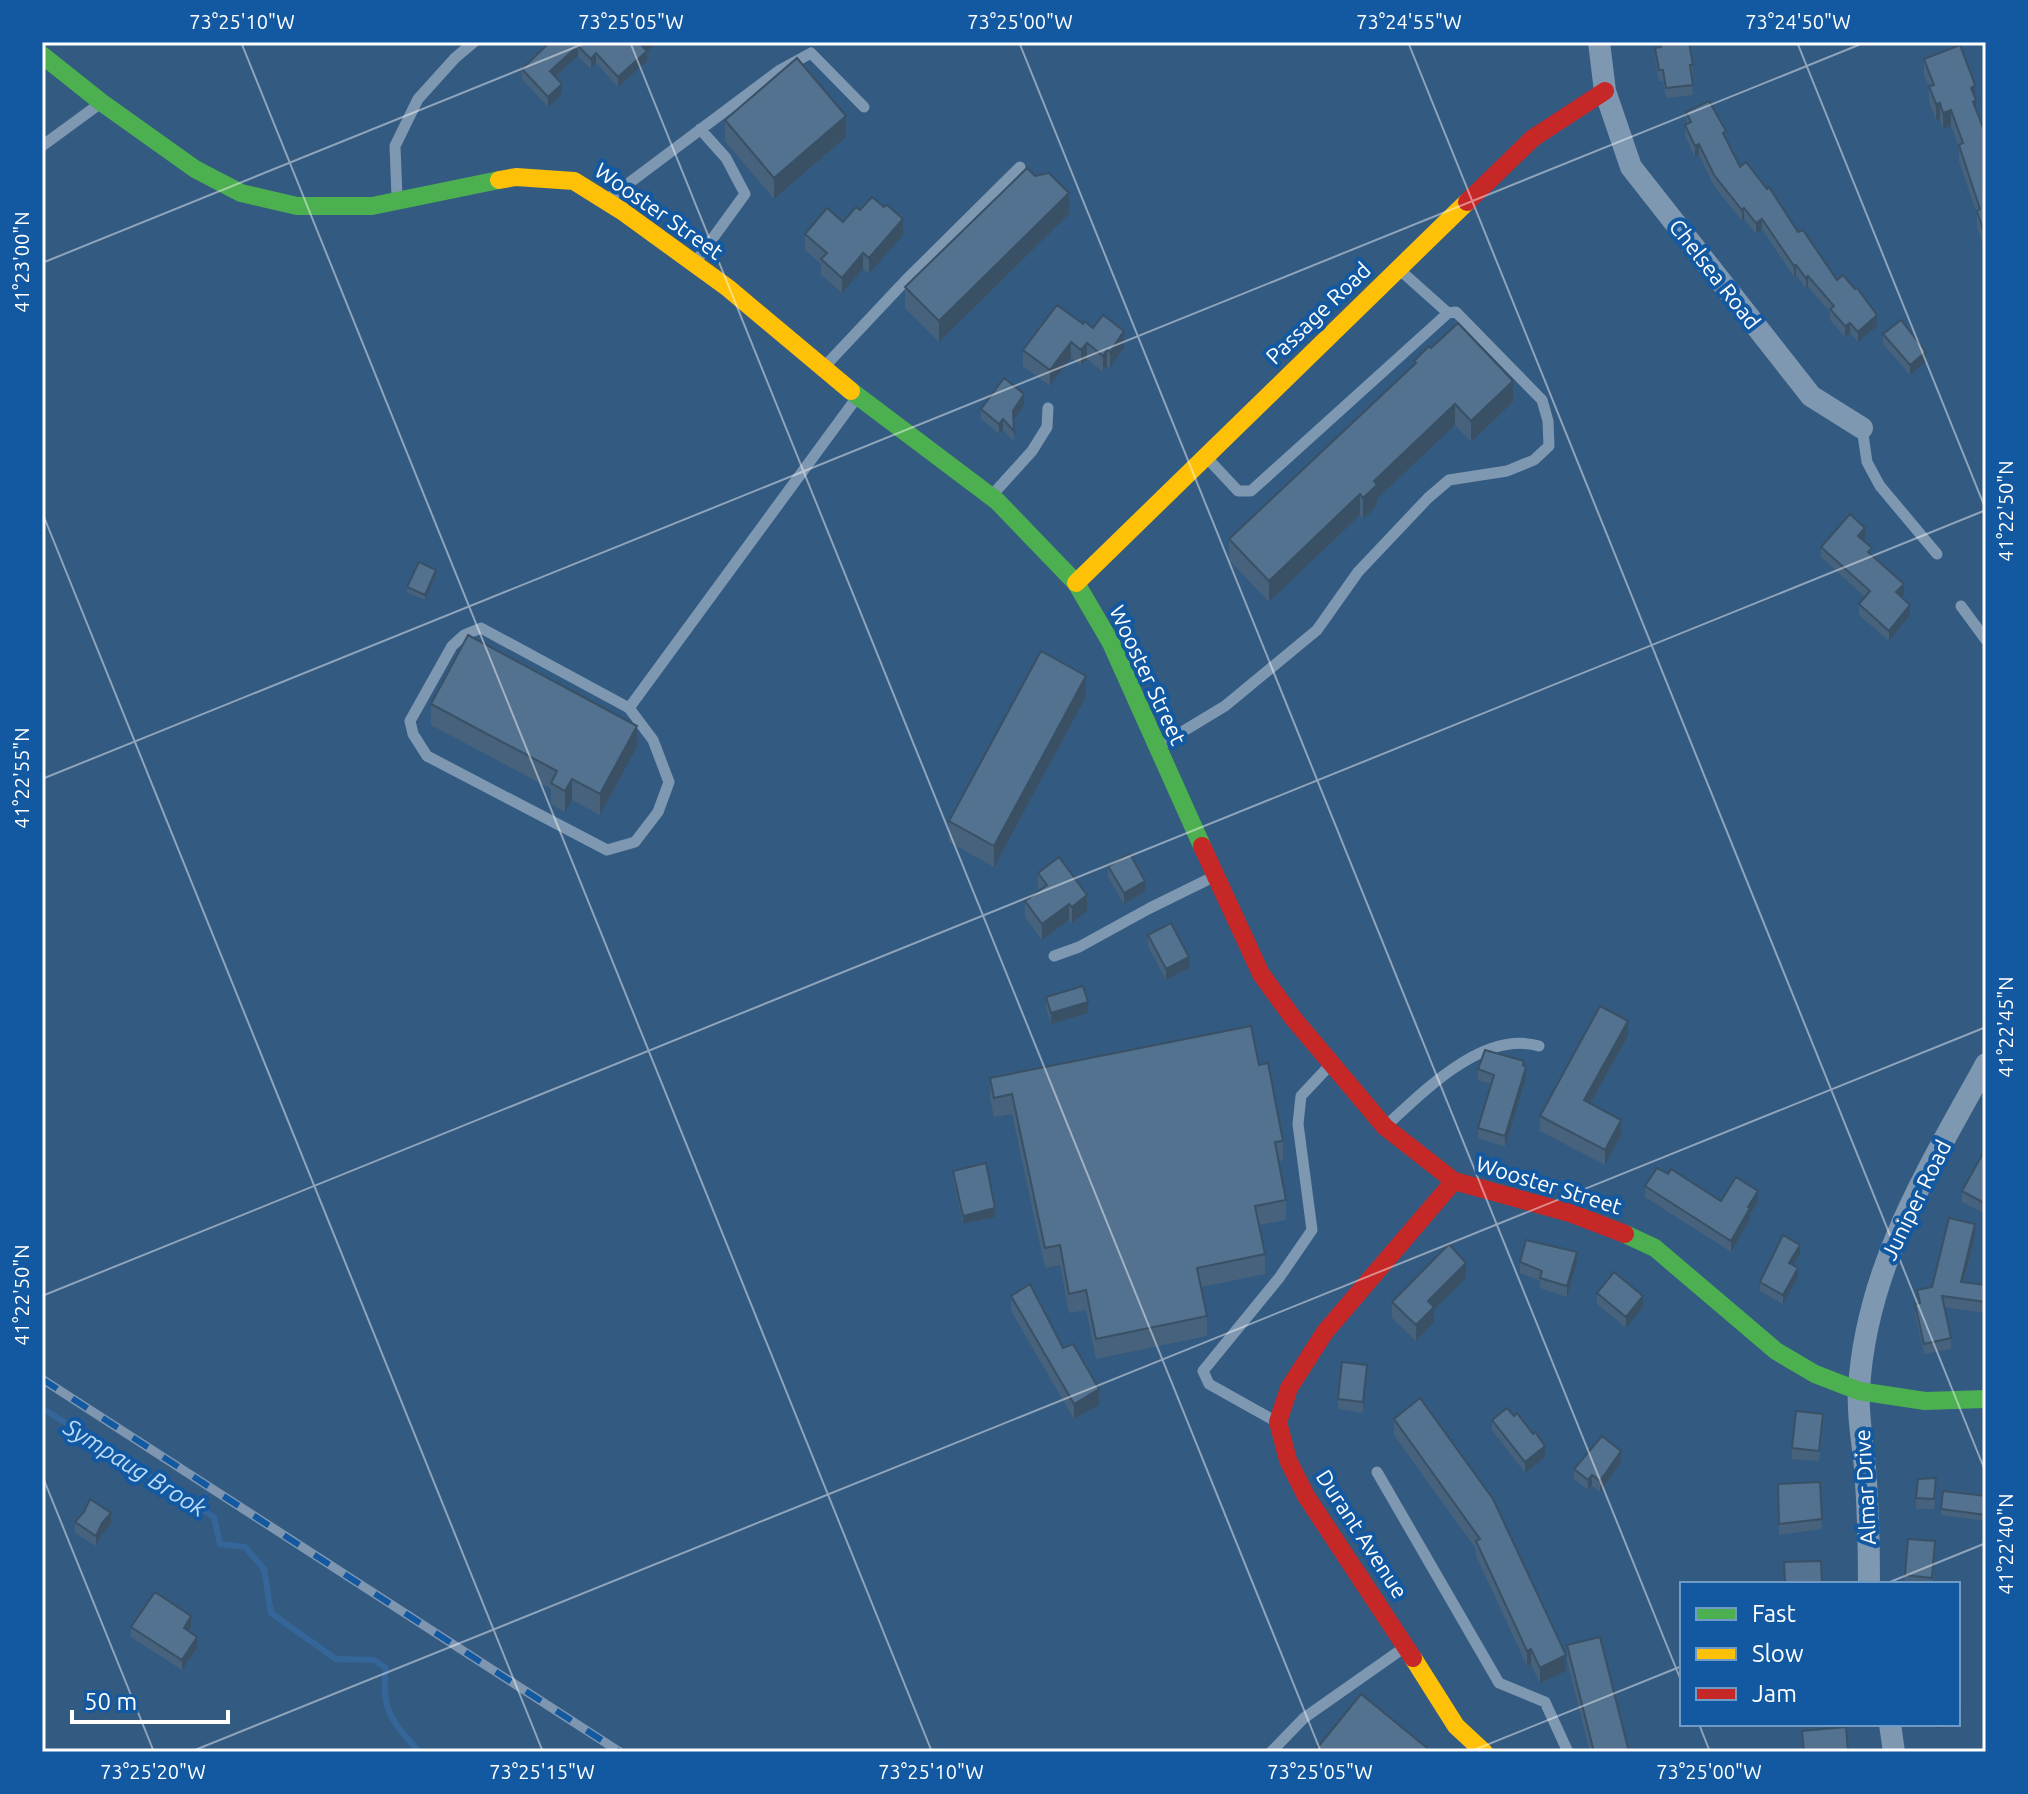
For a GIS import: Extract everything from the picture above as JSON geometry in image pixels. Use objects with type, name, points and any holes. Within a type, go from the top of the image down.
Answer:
[{"type":"street","name":"Chelsea Road","points":[[1599,42],[1605,91],[1631,167],[1811,396],[1862,428]]},
{"type":"street","name":"Wooster Street","points":[[42,55],[101,102],[195,169],[241,193],[297,206],[372,206],[516,177],[574,181],[606,201],[728,288],[858,396],[991,497],[1076,583],[1111,643],[1261,974],[1385,1127],[1454,1181],[1570,1213],[1655,1248],[1776,1351],[1815,1374],[1859,1391],[1925,1401],[1986,1399]]},
{"type":"street","name":"Passage Road","points":[[1076,583],[1533,138],[1605,91]]},
{"type":"street","name":"Juniper Road","points":[[1859,1391],[1872,1306],[1889,1249],[1926,1173],[1986,1064]]},
{"type":"street","points":[[1278,1422],[1289,1388],[1325,1332],[1454,1181]]},
{"type":"street","name":"Almar Drive","points":[[1859,1391],[1869,1516],[1869,1582]]},
{"type":"street","name":"Durant Avenue","points":[[1278,1422],[1288,1460],[1306,1496],[1456,1726],[1484,1752]]},
{"type":"street","points":[[1890,1726],[1894,1752]]},
{"type":"lane","points":[[397,201],[395,146],[418,99],[474,42]]},
{"type":"lane","points":[[606,201],[780,70],[811,53],[864,107]]},
{"type":"lane","points":[[42,146],[101,102]]},
{"type":"lane","points":[[694,264],[745,194],[726,158],[700,129]]},
{"type":"lane","points":[[823,368],[1020,167]]},
{"type":"lane","points":[[1398,268],[1448,313]]},
{"type":"lane","points":[[1156,747],[1225,706],[1317,630],[1358,572],[1449,480],[1507,471],[1534,460],[1549,446],[1548,421],[1542,400],[1456,312],[1448,313],[1251,491],[1238,491],[1206,456]]},
{"type":"lane","points":[[629,708],[858,396]]},
{"type":"lane","points":[[991,497],[1040,439],[1047,427],[1048,408]]},
{"type":"lane","points":[[1862,428],[1867,462],[1880,486],[1937,554]]},
{"type":"lane","points":[[1961,606],[1986,640]]},
{"type":"lane","points":[[481,628],[629,708],[653,740],[669,782],[658,812],[635,842],[607,850],[427,756],[413,734],[410,721],[452,646],[464,635],[481,628]]},
{"type":"lane","points":[[1054,956],[1079,947],[1216,876]]},
{"type":"lane","points":[[1385,1127],[1420,1095],[1487,1049],[1509,1042],[1539,1046]]},
{"type":"lane","points":[[1278,1422],[1209,1384],[1203,1371],[1279,1278],[1312,1230],[1298,1124],[1301,1096],[1331,1063]]},
{"type":"lane","points":[[1377,1472],[1499,1683],[1545,1702],[1568,1752]]},
{"type":"lane","points":[[1271,1752],[1304,1718],[1406,1647]]},
{"type":"building","points":[[550,42],[646,42],[642,46],[647,51],[618,77],[596,53],[591,59],[578,46],[550,71],[562,84],[548,97],[522,69]]},
{"type":"building","points":[[1660,42],[1689,42],[1693,85],[1666,88],[1655,48],[1661,47]]},
{"type":"building","points":[[1960,45],[1975,85],[1971,88],[1976,100],[1973,102],[1986,135],[1986,228],[1983,229],[1977,211],[1980,209],[1959,145],[1963,143],[1951,110],[1943,113],[1940,103],[1936,104],[1929,86],[1934,85],[1924,59]]},
{"type":"building","points":[[797,58],[846,116],[774,178],[725,120]]},
{"type":"building","points":[[1709,101],[1726,131],[1723,133],[1740,167],[1746,162],[1767,189],[1769,187],[1798,232],[1803,230],[1837,280],[1843,275],[1877,315],[1858,332],[1850,323],[1845,326],[1830,309],[1834,306],[1808,276],[1806,278],[1794,266],[1762,219],[1756,223],[1744,208],[1742,210],[1714,175],[1699,144],[1695,146],[1685,125],[1691,122],[1686,112]]},
{"type":"building","points":[[1027,168],[1035,176],[1049,173],[1069,193],[939,321],[905,287]]},
{"type":"building","points":[[872,197],[903,219],[869,258],[863,253],[842,278],[821,259],[827,253],[805,234],[827,208],[843,222],[856,207],[860,210]]},
{"type":"building","points":[[1057,305],[1093,328],[1103,315],[1124,331],[1110,352],[1107,350],[1103,356],[1087,343],[1081,350],[1071,342],[1050,370],[1023,350]]},
{"type":"building","points":[[1901,320],[1926,352],[1910,365],[1883,334]]},
{"type":"building","points":[[1458,323],[1513,381],[1471,421],[1455,404],[1374,481],[1377,485],[1363,498],[1360,494],[1269,581],[1229,539],[1416,363],[1414,361],[1429,346],[1431,348]]},
{"type":"building","points":[[1004,378],[1024,394],[1013,411],[1014,431],[1003,419],[999,424],[981,409]]},
{"type":"building","points":[[1850,514],[1865,528],[1858,536],[1872,548],[1868,552],[1904,584],[1896,592],[1910,605],[1889,631],[1859,604],[1870,591],[1821,547]]},
{"type":"building","points":[[419,562],[436,570],[425,595],[407,587]]},
{"type":"building","points":[[468,635],[637,726],[600,794],[572,779],[565,791],[551,783],[557,771],[431,704]]},
{"type":"building","points":[[1041,651],[1086,676],[994,846],[949,821]]},
{"type":"building","points":[[1130,854],[1145,881],[1124,893],[1108,866]]},
{"type":"building","points":[[1059,857],[1087,895],[1042,924],[1025,901],[1047,885],[1038,873]]},
{"type":"building","points":[[1171,923],[1189,957],[1166,969],[1148,935]]},
{"type":"building","points":[[1083,986],[1088,1002],[1051,1013],[1046,997]]},
{"type":"building","points":[[1600,1006],[1628,1021],[1584,1100],[1621,1120],[1605,1150],[1540,1116]]},
{"type":"building","points":[[1251,1026],[1259,1065],[1268,1063],[1283,1141],[1275,1142],[1286,1200],[1255,1206],[1265,1254],[1197,1268],[1207,1316],[1096,1339],[1086,1290],[1069,1294],[1060,1245],[1045,1248],[1012,1094],[994,1098],[990,1078]]},
{"type":"building","points":[[1485,1050],[1524,1061],[1526,1067],[1505,1136],[1478,1128],[1494,1075],[1478,1069]]},
{"type":"building","points":[[1986,1148],[1986,1204],[1962,1191]]},
{"type":"building","points":[[986,1163],[995,1208],[963,1216],[953,1171]]},
{"type":"building","points":[[1657,1168],[1668,1174],[1671,1169],[1721,1201],[1736,1177],[1758,1191],[1731,1241],[1645,1186]]},
{"type":"building","points":[[1949,1218],[1975,1224],[1961,1282],[1986,1285],[1986,1302],[1942,1296],[1951,1338],[1924,1344],[1915,1304],[1920,1303],[1917,1290],[1932,1287]]},
{"type":"building","points":[[1783,1235],[1800,1245],[1789,1263],[1798,1268],[1783,1295],[1760,1282]]},
{"type":"building","points":[[1526,1240],[1577,1252],[1567,1286],[1540,1278],[1542,1271],[1520,1262]]},
{"type":"building","points":[[1449,1244],[1466,1263],[1428,1301],[1434,1307],[1416,1325],[1392,1302]]},
{"type":"building","points":[[1614,1272],[1643,1296],[1626,1317],[1597,1293]]},
{"type":"building","points":[[1030,1284],[1063,1348],[1073,1344],[1099,1389],[1074,1404],[1011,1296]]},
{"type":"building","points":[[1342,1362],[1367,1365],[1363,1402],[1338,1399]]},
{"type":"building","points":[[1420,1398],[1493,1499],[1566,1655],[1540,1668],[1531,1649],[1527,1651],[1476,1541],[1480,1539],[1394,1419]]},
{"type":"building","points":[[1507,1408],[1514,1416],[1517,1413],[1545,1446],[1525,1462],[1492,1420]]},
{"type":"building","points":[[1796,1411],[1823,1414],[1819,1451],[1792,1448]]},
{"type":"building","points":[[1602,1436],[1621,1451],[1600,1481],[1592,1475],[1588,1480],[1574,1469]]},
{"type":"building","points":[[1936,1478],[1934,1499],[1916,1498],[1918,1479]]},
{"type":"building","points":[[1820,1482],[1822,1519],[1779,1524],[1778,1484]]},
{"type":"building","points":[[1943,1491],[1986,1496],[1986,1515],[1941,1509]]},
{"type":"building","points":[[90,1499],[111,1513],[96,1536],[75,1522]]},
{"type":"building","points":[[1908,1539],[1935,1541],[1932,1578],[1905,1575]]},
{"type":"building","points":[[1821,1561],[1822,1582],[1785,1582],[1784,1562]]},
{"type":"building","points":[[155,1592],[191,1616],[184,1628],[197,1637],[182,1660],[131,1627]]},
{"type":"building","points":[[1600,1637],[1629,1752],[1594,1752],[1567,1645]]},
{"type":"building","points":[[1361,1694],[1432,1752],[1314,1752]]},
{"type":"building","points":[[1846,1727],[1848,1752],[1804,1752],[1802,1731]]},
{"type":"waterway","name":"Sympaug Brook","points":[[42,1408],[214,1517],[220,1544],[245,1547],[264,1569],[271,1613],[336,1659],[374,1660],[386,1668],[385,1694],[390,1714],[419,1752]]},
{"type":"railway","points":[[42,1379],[620,1752]]},
{"type":"traffic: fast","points":[[42,55],[101,102],[195,169],[241,193],[297,206],[372,206],[499,180]]},
{"type":"traffic: fast","points":[[851,391],[997,501],[1076,583],[1111,643],[1202,846]]},
{"type":"traffic: fast","points":[[1625,1234],[1655,1248],[1776,1351],[1815,1374],[1859,1391],[1925,1401],[1986,1399]]},
{"type":"traffic: slow","points":[[499,180],[516,177],[574,181],[622,211],[728,288],[851,391]]},
{"type":"traffic: slow","points":[[1076,583],[1467,202]]},
{"type":"traffic: slow","points":[[1413,1658],[1456,1726],[1484,1752]]},
{"type":"traffic: jam","points":[[1467,202],[1533,138],[1605,91]]},
{"type":"traffic: jam","points":[[1202,846],[1261,974],[1293,1018],[1385,1127],[1454,1181],[1570,1213],[1625,1234]]},
{"type":"traffic: jam","points":[[1413,1658],[1306,1496],[1288,1460],[1278,1422],[1289,1388],[1325,1332],[1454,1181]]}]
